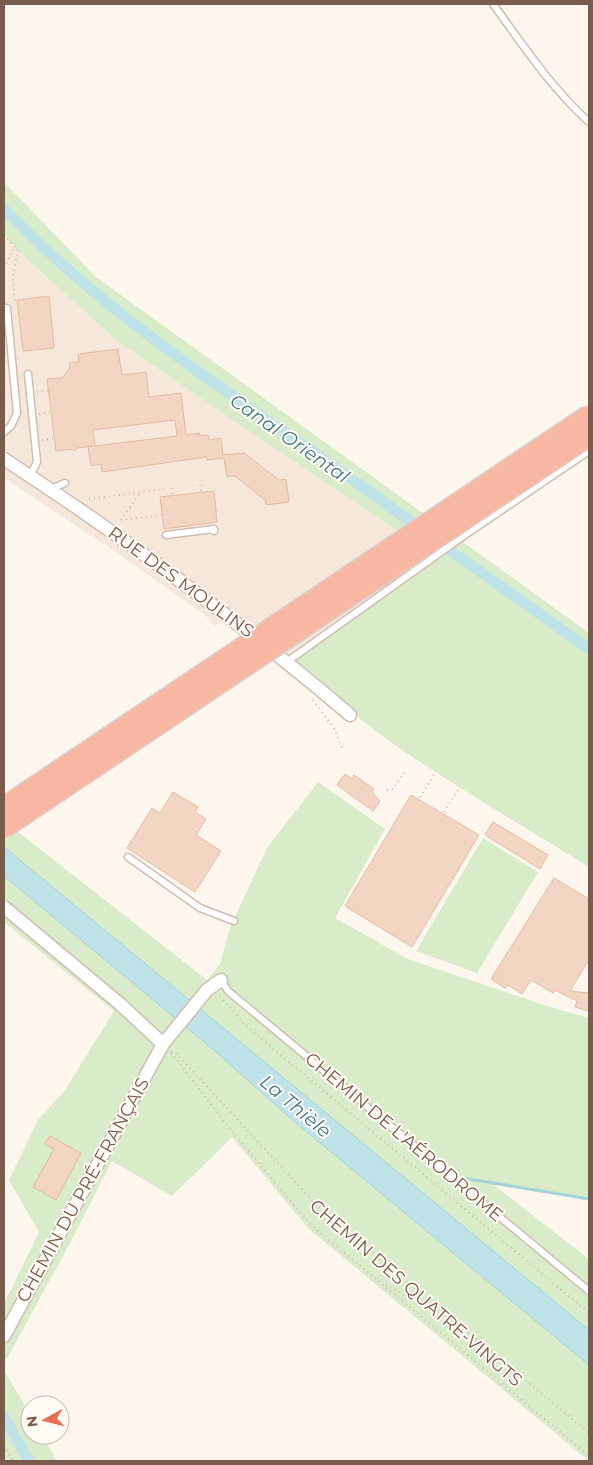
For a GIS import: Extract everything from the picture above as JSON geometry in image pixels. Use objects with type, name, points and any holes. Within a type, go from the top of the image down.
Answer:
[{"type":"highway","points":[[4,808],[589,416]]},
{"type":"highway","points":[[4,827],[589,435]]},
{"type":"street","name":"RUE DES MOULINS","points":[[4,459],[146,554],[288,661],[350,715]]},
{"type":"street","points":[[4,907],[167,1045]]},
{"type":"street","name":"CHEMIN DU PRÉ-FRANÇAIS","points":[[4,1336],[167,1045],[213,986]]},
{"type":"lane","points":[[493,4],[544,74],[566,100],[589,122]]},
{"type":"lane","points":[[4,432],[11,426],[17,413],[7,308]]},
{"type":"lane","points":[[28,374],[37,462],[30,476]]},
{"type":"lane","points":[[288,661],[462,537],[589,451]]},
{"type":"lane","points":[[50,490],[65,483]]},
{"type":"lane","points":[[166,535],[214,529],[214,532]]},
{"type":"lane","points":[[128,857],[200,908],[234,921]]},
{"type":"lane","name":"CHEMIN DE L'AÉRODROME","points":[[213,986],[228,991],[589,1291]]},
{"type":"path","points":[[4,235],[18,251],[13,278],[15,301],[7,308]]},
{"type":"path","points":[[4,268],[14,246]]},
{"type":"path","points":[[38,391],[49,390]]},
{"type":"path","points":[[41,413],[51,412]]},
{"type":"path","points":[[45,439],[54,438]]},
{"type":"path","points":[[200,485],[201,492]]},
{"type":"path","points":[[172,488],[173,496]]},
{"type":"path","points":[[89,499],[164,489]]},
{"type":"path","points":[[140,493],[121,520],[162,515]]},
{"type":"path","points":[[313,699],[335,730],[342,748]]},
{"type":"path","points":[[386,790],[393,790],[405,771]]},
{"type":"path","points":[[420,797],[436,772]]},
{"type":"path","points":[[444,812],[460,787]]},
{"type":"path","points":[[213,986],[246,1026],[589,1313]]},
{"type":"path","points":[[167,1045],[322,1211],[589,1433]]},
{"type":"path","name":"CHEMIN DES QUATRE-VINGTS","points":[[167,1045],[235,1135],[312,1225],[589,1456]]},
{"type":"path","points":[[381,1283],[454,1321]]},
{"type":"path","points":[[4,1446],[13,1461]]},
{"type":"shaded area","points":[[4,235],[18,251],[118,342],[398,532],[432,558],[288,661],[230,616],[215,626],[206,616],[113,550],[4,478]]},
{"type":"green space","points":[[4,182],[96,277],[589,633],[589,867],[402,750],[344,707],[288,661],[432,558],[398,532],[118,342],[18,251],[4,235]]},
{"type":"green space","points":[[318,782],[385,829],[335,918],[408,959],[553,1008],[589,1018],[589,1199],[494,1185],[589,1259],[589,1330],[4,847],[4,821],[207,980],[220,964],[230,928],[267,848]]},
{"type":"green space","points":[[483,838],[538,872],[477,973],[416,951]]},
{"type":"green space","points":[[4,876],[216,1052],[296,1123],[589,1365],[589,1461],[309,1229],[232,1137],[172,1196],[112,1161],[4,1364],[4,1304],[39,1232],[9,1180],[38,1120],[65,1090],[114,1011],[4,922]]},
{"type":"green space","points":[[4,1370],[20,1397],[20,1445],[48,1445],[57,1461],[4,1461]]},
{"type":"water","name":"La Thièle","points":[[4,847],[589,1330],[589,1365],[296,1123],[216,1052],[4,876]]},
{"type":"building","points":[[49,296],[54,348],[23,351],[17,300]]},
{"type":"building","points":[[118,349],[122,375],[146,372],[149,397],[181,393],[186,435],[199,433],[200,436],[208,435],[209,440],[221,438],[223,455],[244,453],[279,480],[286,479],[289,502],[266,505],[265,500],[235,476],[227,477],[224,458],[207,460],[206,457],[102,472],[101,464],[91,466],[88,447],[92,446],[77,448],[74,451],[72,449],[56,451],[47,379],[62,378],[70,368],[69,363],[79,362],[78,354]],"holes":[[[175,420],[177,436],[95,446],[93,430]]]},
{"type":"building","points":[[214,491],[217,522],[164,529],[160,497]]},
{"type":"building","points":[[345,774],[352,779],[354,775],[374,789],[372,792],[380,801],[373,811],[337,785]]},
{"type":"building","points":[[173,792],[198,807],[195,812],[206,819],[196,835],[221,851],[195,892],[127,848],[152,808],[160,813]]},
{"type":"building","points":[[411,795],[479,835],[412,947],[345,906]]},
{"type":"building","points":[[493,822],[548,855],[540,869],[485,835]]},
{"type":"building","points":[[554,878],[589,899],[589,959],[570,991],[589,993],[589,1011],[575,1007],[577,1001],[555,990],[553,993],[531,980],[522,994],[508,985],[505,988],[491,979]]},
{"type":"building","points":[[50,1136],[81,1153],[56,1200],[33,1187],[54,1149],[45,1144]]},
{"type":"waterway","name":"Canal Oriental","points":[[4,209],[52,256],[154,340],[423,531]]},
{"type":"waterway","name":"Canal Oriental","points":[[438,542],[589,649]]},
{"type":"waterway","points":[[463,1178],[589,1199]]},
{"type":"waterway","points":[[4,1417],[29,1461]]}]
